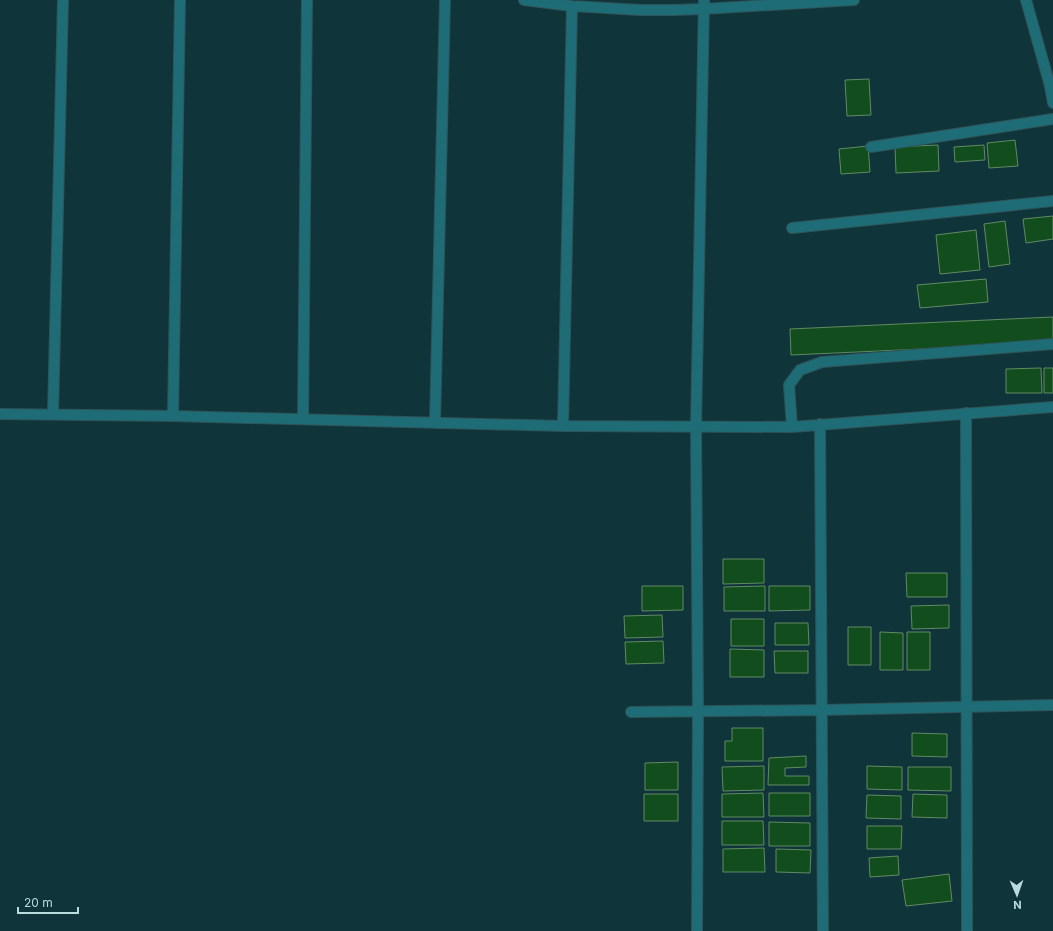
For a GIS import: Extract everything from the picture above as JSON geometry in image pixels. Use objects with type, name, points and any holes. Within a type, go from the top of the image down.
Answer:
[{"type":"street","points":[[53,414],[63,0]]},
{"type":"street","points":[[174,416],[180,0]]},
{"type":"street","points":[[303,419],[307,0]]},
{"type":"street","points":[[435,423],[445,0]]},
{"type":"street","points":[[524,0],[572,6],[640,10],[704,5],[854,0]]},
{"type":"street","points":[[1026,0],[1053,102]]},
{"type":"street","points":[[697,931],[698,712],[696,427],[704,5]]},
{"type":"street","points":[[563,426],[572,6]]},
{"type":"street","points":[[871,147],[1053,119]]},
{"type":"street","points":[[792,228],[1053,201]]},
{"type":"street","points":[[792,427],[789,385],[800,370],[822,362],[1053,344]]},
{"type":"street","points":[[0,414],[174,416],[563,426],[792,427],[1053,406]]},
{"type":"street","points":[[966,413],[967,931]]},
{"type":"street","points":[[820,424],[823,931]]},
{"type":"street","points":[[631,712],[1053,705]]},
{"type":"building","points":[[869,79],[871,115],[847,116],[845,80]]},
{"type":"building","points":[[1015,140],[1018,166],[989,168],[987,143]]},
{"type":"building","points":[[938,145],[939,171],[896,173],[895,147]]},
{"type":"building","points":[[984,145],[985,160],[955,162],[954,147]]},
{"type":"building","points":[[868,146],[870,172],[841,174],[839,149]]},
{"type":"building","points":[[1053,216],[1053,239],[1026,243],[1023,219]]},
{"type":"building","points":[[1005,221],[1010,264],[989,267],[984,224]]},
{"type":"building","points":[[976,230],[980,270],[940,274],[936,235]]},
{"type":"building","points":[[986,279],[988,302],[920,308],[917,285]]},
{"type":"building","points":[[1053,317],[1053,343],[791,355],[790,329]]},
{"type":"building","points":[[1041,368],[1042,393],[1006,393],[1006,369]]},
{"type":"building","points":[[1044,368],[1053,368],[1053,393],[1044,393]]},
{"type":"building","points":[[723,559],[764,559],[764,583],[723,584]]},
{"type":"building","points":[[906,573],[947,573],[947,597],[907,597]]},
{"type":"building","points":[[642,586],[683,586],[683,610],[642,611]]},
{"type":"building","points":[[765,586],[765,611],[724,611],[724,587]]},
{"type":"building","points":[[769,586],[810,586],[810,610],[769,611]]},
{"type":"building","points":[[949,605],[949,628],[912,629],[911,606]]},
{"type":"building","points":[[662,615],[663,637],[625,638],[624,616]]},
{"type":"building","points":[[731,619],[764,619],[764,646],[731,646]]},
{"type":"building","points":[[775,623],[808,623],[809,645],[775,645]]},
{"type":"building","points":[[848,627],[871,627],[871,665],[848,665]]},
{"type":"building","points":[[880,632],[903,633],[903,670],[880,670]]},
{"type":"building","points":[[907,632],[930,632],[930,670],[907,670]]},
{"type":"building","points":[[663,641],[664,663],[626,664],[625,642]]},
{"type":"building","points":[[730,649],[764,650],[764,677],[730,677]]},
{"type":"building","points":[[774,651],[808,651],[808,673],[775,673]]},
{"type":"building","points":[[732,728],[763,728],[763,761],[725,761],[725,741],[732,741]]},
{"type":"building","points":[[912,733],[947,734],[947,757],[912,756]]},
{"type":"building","points":[[806,756],[806,767],[785,768],[785,776],[809,776],[809,785],[768,785],[769,758]]},
{"type":"building","points":[[678,762],[678,790],[645,790],[645,763]]},
{"type":"building","points":[[764,766],[764,790],[723,791],[722,767]]},
{"type":"building","points":[[867,766],[902,767],[902,790],[867,789]]},
{"type":"building","points":[[908,767],[951,767],[951,791],[908,790]]},
{"type":"building","points":[[763,793],[764,817],[722,817],[722,794]]},
{"type":"building","points":[[769,793],[810,793],[810,816],[769,816]]},
{"type":"building","points":[[644,794],[678,794],[678,821],[644,821]]},
{"type":"building","points":[[913,794],[947,795],[947,818],[912,817]]},
{"type":"building","points":[[867,795],[901,796],[901,819],[866,818]]},
{"type":"building","points":[[722,821],[763,821],[764,845],[722,845]]},
{"type":"building","points":[[769,822],[810,823],[810,846],[769,846]]},
{"type":"building","points":[[867,826],[902,826],[901,849],[867,849]]},
{"type":"building","points":[[764,848],[765,872],[723,872],[723,849]]},
{"type":"building","points":[[776,849],[811,850],[810,873],[776,872]]},
{"type":"building","points":[[898,856],[899,875],[870,877],[869,858]]},
{"type":"building","points":[[949,874],[952,901],[906,906],[902,880]]}]
